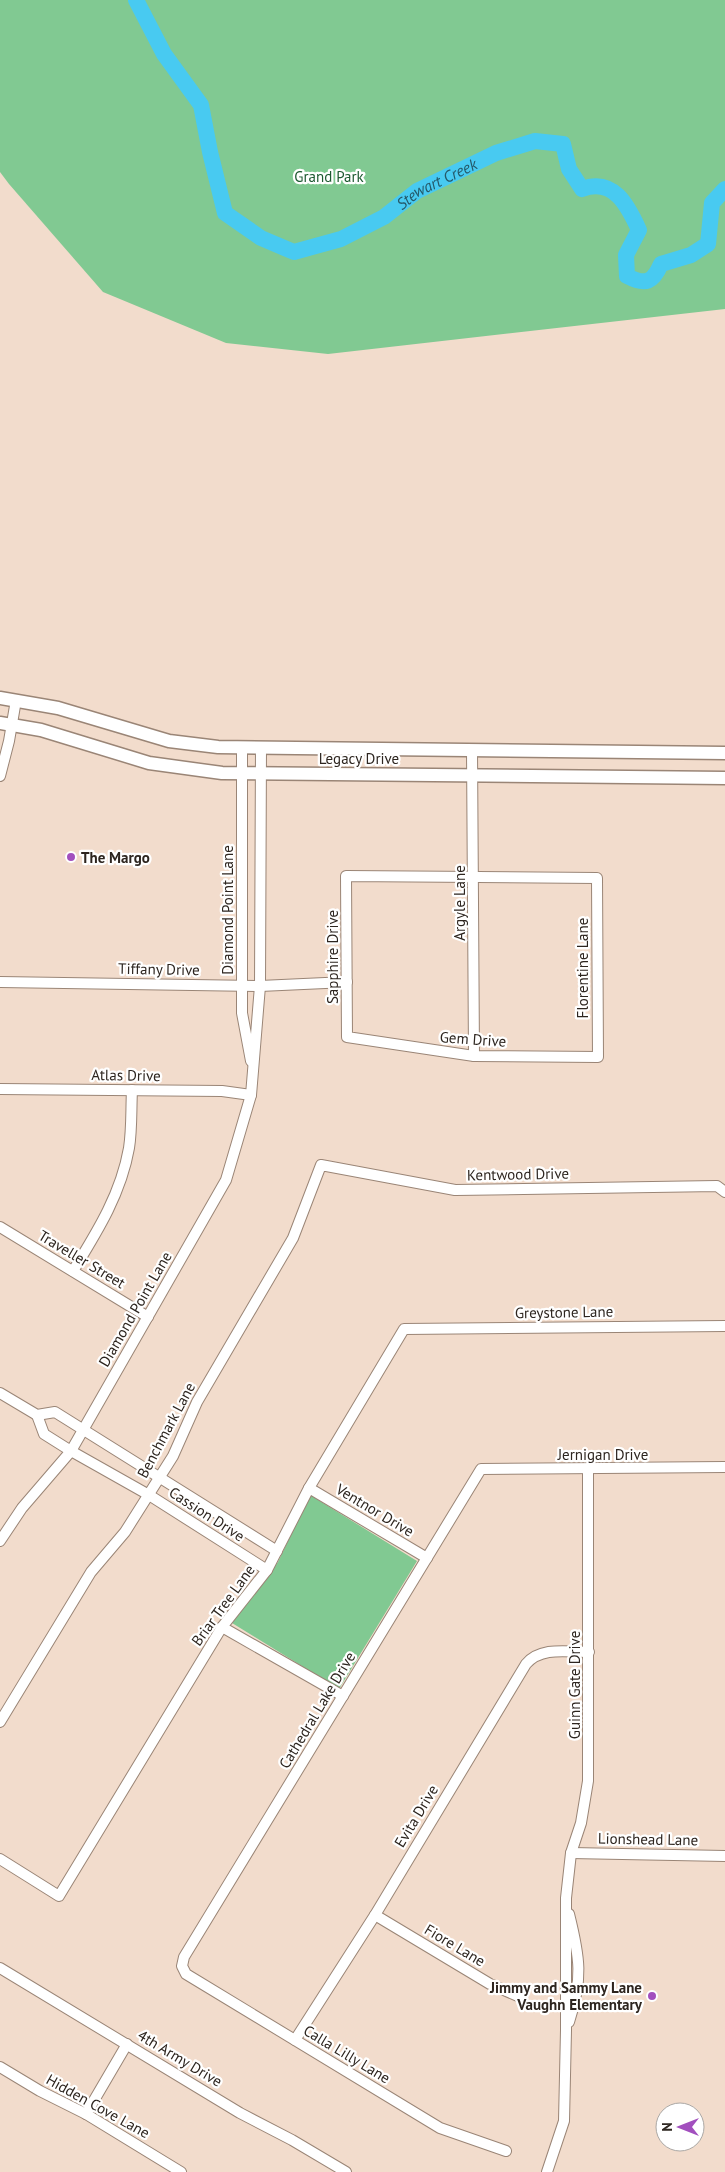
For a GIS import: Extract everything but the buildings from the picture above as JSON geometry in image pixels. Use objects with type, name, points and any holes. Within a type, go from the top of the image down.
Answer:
[{"type":"main road","name":"Legacy Drive","points":[[0,698],[67,710],[146,736],[218,747],[725,753]]},
{"type":"main road","name":"Legacy Drive","points":[[6,724],[50,732],[156,764],[198,771],[242,774],[725,778]]},
{"type":"street","points":[[0,773],[6,724],[16,700]]},
{"type":"street","name":"Diamond Point Lane","points":[[242,748],[242,1013],[253,1071]]},
{"type":"street","name":"Diamond Point Lane","points":[[0,1541],[22,1508],[70,1451],[226,1180],[251,1095],[260,986],[261,748]]},
{"type":"street","name":"Argyle Lane","points":[[472,750],[474,1056]]},
{"type":"street","name":"Sapphire Drive","points":[[347,1038],[346,876],[474,877]]},
{"type":"street","name":"Florentine Lane","points":[[474,877],[597,878],[598,1057]]},
{"type":"street","name":"Tiffany Drive","points":[[0,982],[242,986],[347,982]]},
{"type":"street","name":"Gem Drive","points":[[347,1038],[474,1056],[598,1057]]},
{"type":"street","name":"Atlas Drive","points":[[0,1088],[222,1091],[251,1095]]},
{"type":"street","points":[[73,1271],[106,1216],[120,1183],[129,1147],[132,1090]]},
{"type":"street","name":"Kentwood Drive","points":[[321,1165],[455,1190],[721,1189]]},
{"type":"street","name":"Benchmark Lane","points":[[0,1722],[94,1568],[125,1532],[173,1456],[209,1381],[293,1238],[321,1165]]},
{"type":"street","name":"Traveller Street","points":[[0,1226],[148,1316]]},
{"type":"street","name":"Greystone Lane","points":[[404,1329],[725,1326]]},
{"type":"street","name":"Briar Tree Lane","points":[[0,1859],[59,1896],[222,1627],[267,1570],[309,1488],[404,1329]]},
{"type":"street","name":"Cassion Drive","points":[[0,1393],[37,1415],[44,1434],[70,1451],[150,1495],[267,1570]]},
{"type":"street","name":"Cassion Drive","points":[[37,1415],[55,1412],[82,1431],[277,1551]]},
{"type":"street","name":"Jernigan Drive","points":[[481,1469],[725,1467]]},
{"type":"street","name":"Cathedral Lake Drive","points":[[182,1966],[184,1958],[481,1469]]},
{"type":"street","name":"Guinn Gate Drive","points":[[547,2172],[564,2121],[566,1898],[571,1852],[581,1823],[588,1781],[588,1469]]},
{"type":"street","name":"Ventnor Drive","points":[[309,1488],[427,1558]]},
{"type":"street","points":[[222,1627],[343,1696]]},
{"type":"street","name":"Evita Drive","points":[[295,2040],[376,1915],[531,1657],[539,1653],[589,1652]]},
{"type":"street","name":"Lionshead Lane","points":[[571,1852],[725,1856]]},
{"type":"street","name":"Fiore Lane","points":[[376,1915],[490,1984],[520,1997]]},
{"type":"street","name":"Calla Lilly Lane","points":[[182,1966],[186,1974],[440,2128],[506,2151]]},
{"type":"street","name":"4th Army Drive","points":[[0,1968],[240,2113],[292,2140],[346,2172]]},
{"type":"street","points":[[86,2114],[127,2044]]},
{"type":"street","name":"Hidden Cove Lane","points":[[0,2067],[40,2092],[86,2114],[181,2172]]},
{"type":"green space","name":"Grand Park","points":[[0,0],[725,0],[725,309],[328,354],[226,343],[103,292],[0,172]]},
{"type":"green space","points":[[310,1495],[417,1561],[339,1689],[232,1623],[278,1562]]},
{"type":"waterway","name":"Stewart Creek","points":[[136,0],[164,54],[201,105],[225,213],[261,238],[294,252],[341,239],[384,217],[417,191],[496,153],[535,141],[563,144],[569,169],[582,189],[593,186],[603,187],[611,190],[625,203],[639,230],[626,255],[627,276],[644,281],[652,278],[661,264],[691,255],[708,244],[712,203],[725,189]]},
{"type":"place","name":"The Margo","points":[[71,857]]},
{"type":"place","name":"Jimmy and Sammy Lane Vaughn Elementary","points":[[652,1996]]}]
